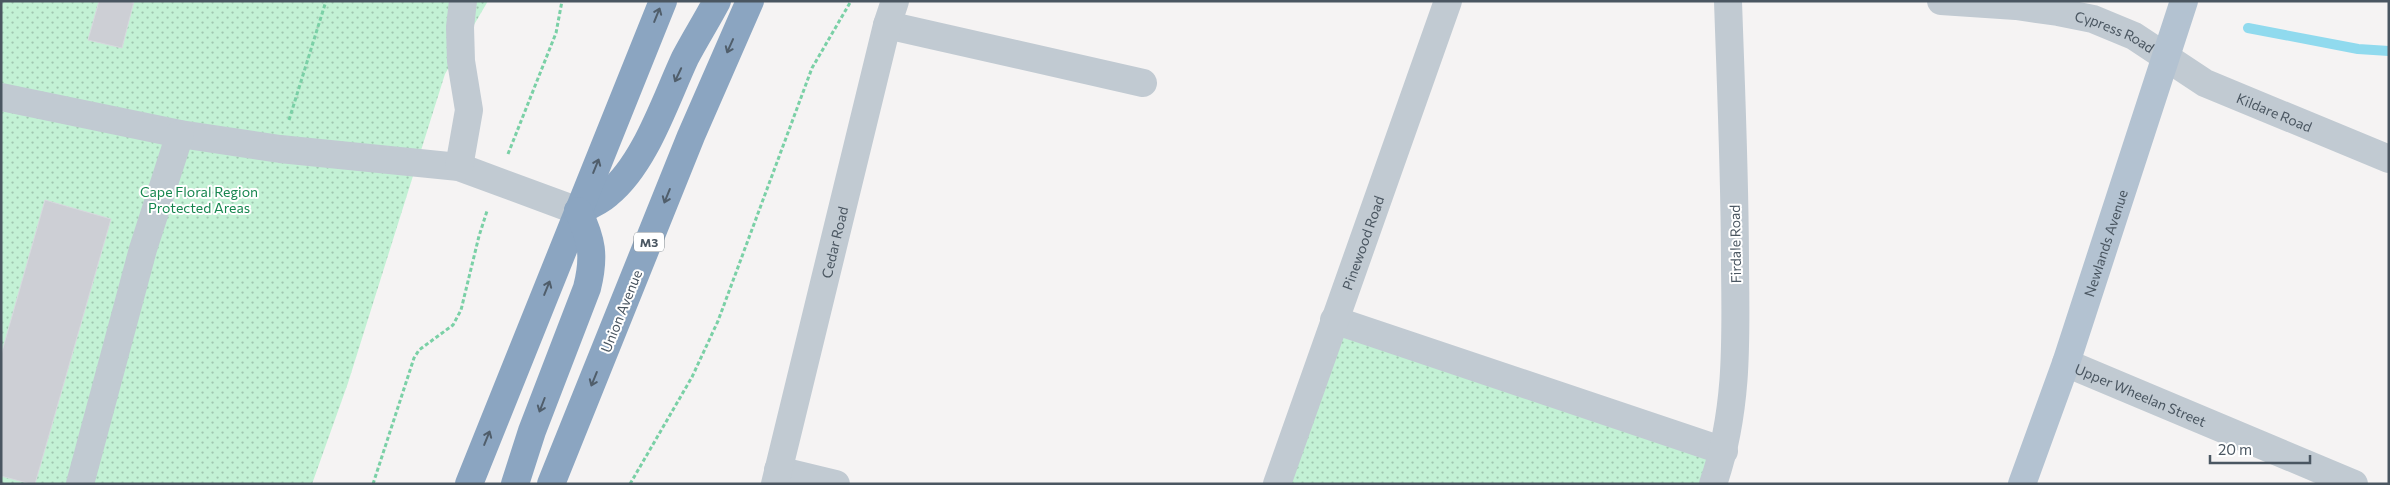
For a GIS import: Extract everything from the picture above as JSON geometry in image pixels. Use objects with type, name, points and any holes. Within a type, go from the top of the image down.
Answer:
[{"type":"highway","points":[[469,484],[663,1]]},
{"type":"highway","points":[[578,211],[603,198],[627,175],[717,1]]},
{"type":"highway","name":"Union Avenue","points":[[552,484],[691,136],[750,1]]},
{"type":"highway","points":[[515,484],[532,431],[587,288],[591,272],[593,255],[590,239],[578,211]]},
{"type":"main road","name":"Newlands Avenue","points":[[2022,484],[2066,363],[2164,56],[2184,1]]},
{"type":"street","points":[[459,167],[469,110],[461,61],[460,27],[463,1]]},
{"type":"street","name":"Pinewood Road","points":[[1277,484],[1448,1]]},
{"type":"street","name":"Firdale Road","points":[[1713,484],[1724,451],[1735,357],[1735,238],[1728,1]]},
{"type":"street","name":"Cypress Road","points":[[1941,1],[2016,6],[2093,19],[2134,36],[2164,56]]},
{"type":"street","points":[[891,13],[1143,83]]},
{"type":"street","name":"Cedar Road","points":[[777,477],[891,13]]},
{"type":"street","name":"Kildare Road","points":[[2164,56],[2205,83],[2389,159]]},
{"type":"street","points":[[1,97],[180,134],[280,149],[459,167],[578,211]]},
{"type":"street","points":[[80,484],[143,249],[180,134]]},
{"type":"street","points":[[1334,320],[1724,451]]},
{"type":"street","name":"Upper Wheelan Street","points":[[2066,363],[2354,484]]},
{"type":"street","points":[[777,477],[836,484]]},
{"type":"path","points":[[280,149],[326,1]]},
{"type":"path","points":[[373,484],[414,358],[419,350],[453,325],[461,310],[479,236],[498,180],[556,33],[562,1]]},
{"type":"path","points":[[630,484],[692,377],[718,321],[812,68],[851,1]]},
{"type":"green space","name":"Cape Floral Region Protected Areas","points":[[1,1],[488,1],[445,74],[348,383],[312,484],[1,484]]},
{"type":"green space","points":[[1334,320],[1724,451],[1713,484],[1277,484]]},
{"type":"building","points":[[99,1],[134,1],[122,48],[88,40]]},
{"type":"building","points":[[45,200],[111,219],[35,484],[31,484],[1,476],[1,355]]},
{"type":"waterway","points":[[2248,28],[2358,49],[2389,51]]}]
